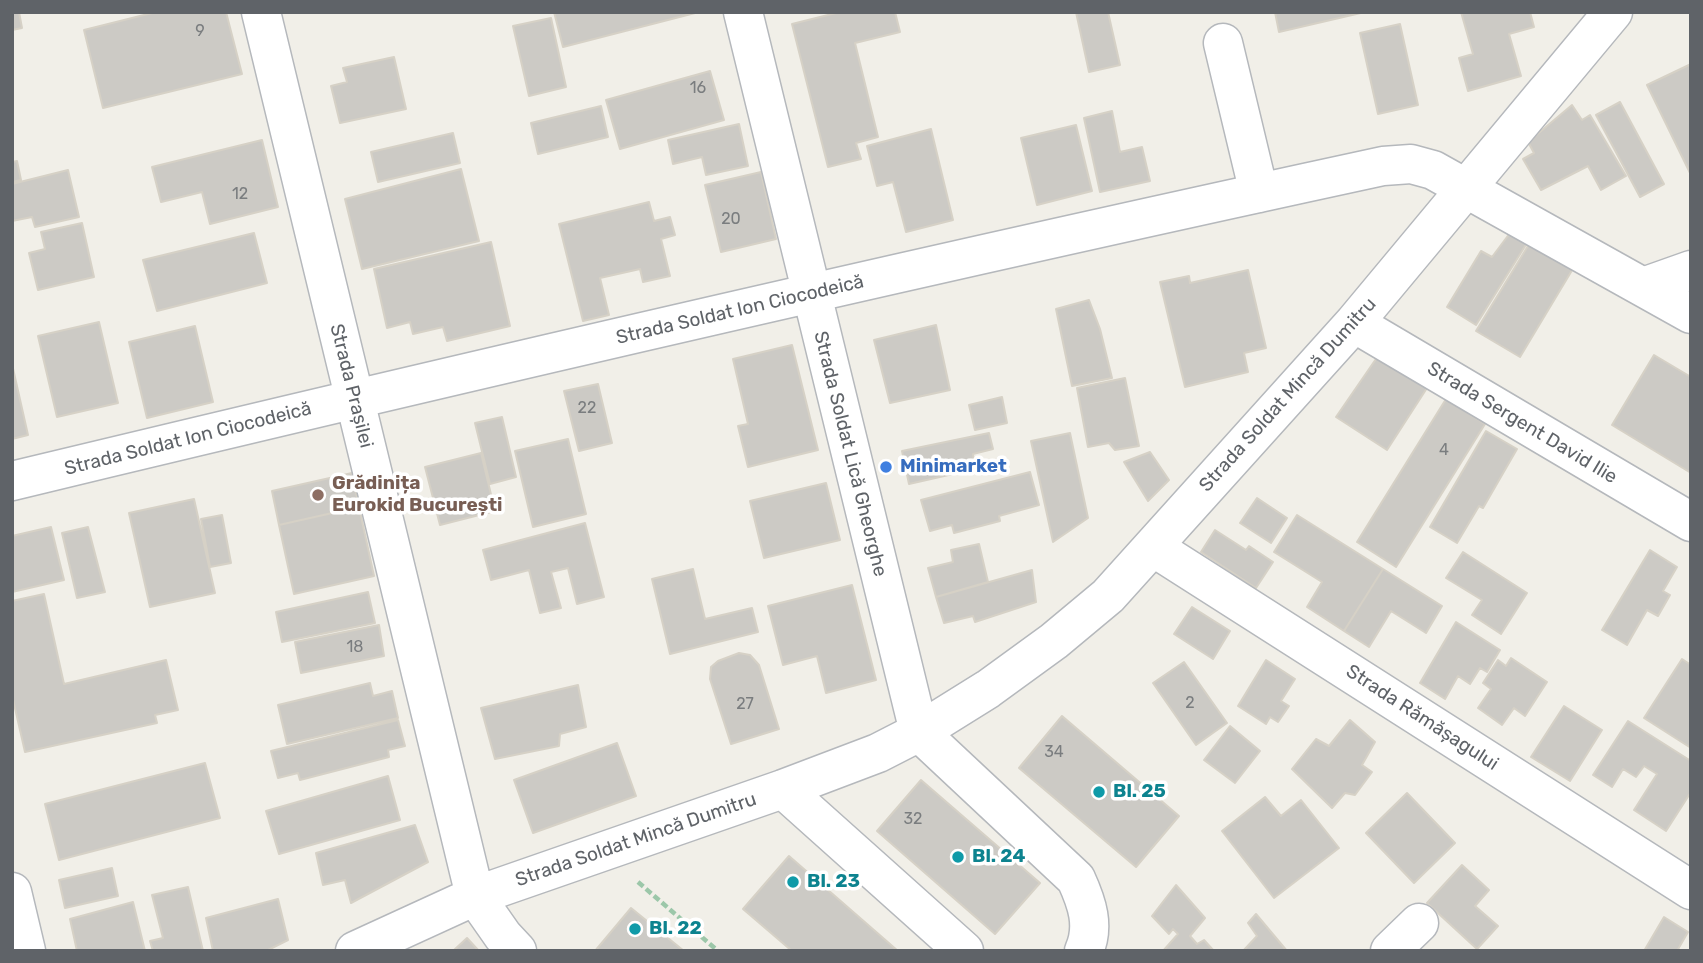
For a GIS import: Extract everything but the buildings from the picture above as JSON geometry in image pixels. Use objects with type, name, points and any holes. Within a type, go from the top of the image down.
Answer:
[{"type":"street","name":"Strada Prașilei","points":[[261,12],[475,896],[517,951]]},
{"type":"street","name":"Strada Soldat Lică Gheorghe","points":[[743,12],[919,732]]},
{"type":"street","name":"Strada Soldat Mincă Dumitru","points":[[355,951],[475,896],[783,789],[878,753],[919,732],[988,689],[1055,641],[1108,596],[1354,323],[1613,12]]},
{"type":"street","points":[[1223,43],[1259,193]]},
{"type":"street","name":"Strada Soldat Ion Ciocodeică","points":[[12,481],[355,398],[811,293],[1383,166],[1411,164],[1433,170],[1691,314]]},
{"type":"street","points":[[1643,287],[1691,270]]},
{"type":"street","name":"Strada Sergent David Ilie","points":[[1354,323],[1691,522]]},
{"type":"street","name":"Strada Rămășagului","points":[[1153,547],[1691,890]]},
{"type":"street","points":[[919,732],[1076,879],[1086,900],[1090,922],[1086,945]]},
{"type":"street","points":[[783,789],[964,951]]},
{"type":"street","points":[[12,892],[26,951]]},
{"type":"street","points":[[1390,951],[1419,923]]},
{"type":"path","points":[[603,851],[718,951]]},
{"type":"place","name":"Minimarket","points":[[886,467]]},
{"type":"place","name":"Grădinița Eurokid București","points":[[318,495]]},
{"type":"place","name":"Bl. 25","points":[[1099,792]]},
{"type":"place","name":"Bl. 24","points":[[958,857]]},
{"type":"place","name":"Bl. 23","points":[[793,882]]},
{"type":"place","name":"Bl. 22","points":[[635,929]]}]
